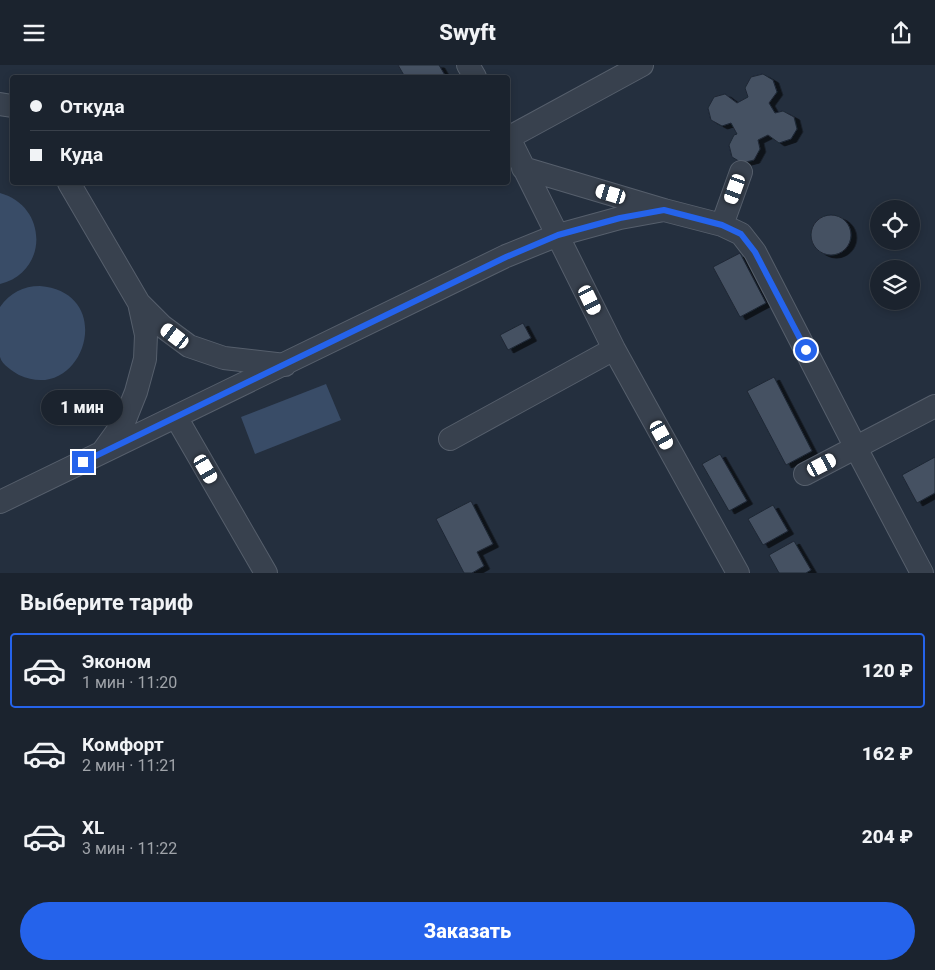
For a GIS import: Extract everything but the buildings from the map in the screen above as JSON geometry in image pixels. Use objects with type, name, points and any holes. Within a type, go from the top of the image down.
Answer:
[{"type":"lane","points":[[510,136],[642,65]]},
{"type":"lane","points":[[510,141],[614,349],[738,573]]},
{"type":"lane","points":[[523,168],[664,210],[722,225],[741,234],[755,252],[922,573]]},
{"type":"lane","points":[[722,225],[741,172]]},
{"type":"lane","points":[[70,185],[139,303],[162,326],[189,346],[224,358],[285,365]]},
{"type":"lane","points":[[0,502],[506,257],[558,235],[620,218],[664,210]]},
{"type":"lane","points":[[100,454],[124,422],[136,392],[145,359],[146,335],[139,303]]},
{"type":"lane","points":[[450,439],[614,349]]},
{"type":"lane","points":[[806,474],[935,406]]},
{"type":"lane","points":[[176,417],[266,573]]},
{"type":"water","points":[[0,193],[16,200],[27,211],[34,224],[36,239],[34,253],[27,267],[16,277],[0,284]]},
{"type":"water","points":[[40,286],[64,293],[79,307],[85,325],[83,344],[75,362],[60,375],[42,380],[19,375],[5,365],[0,357],[0,307],[17,291],[28,287]]},
{"type":"water","points":[[326,384],[341,420],[255,454],[241,417]]},
{"type":"route","points":[[83,462],[506,257],[558,235],[620,218],[664,210],[722,225],[741,234],[755,252],[806,350]]}]
